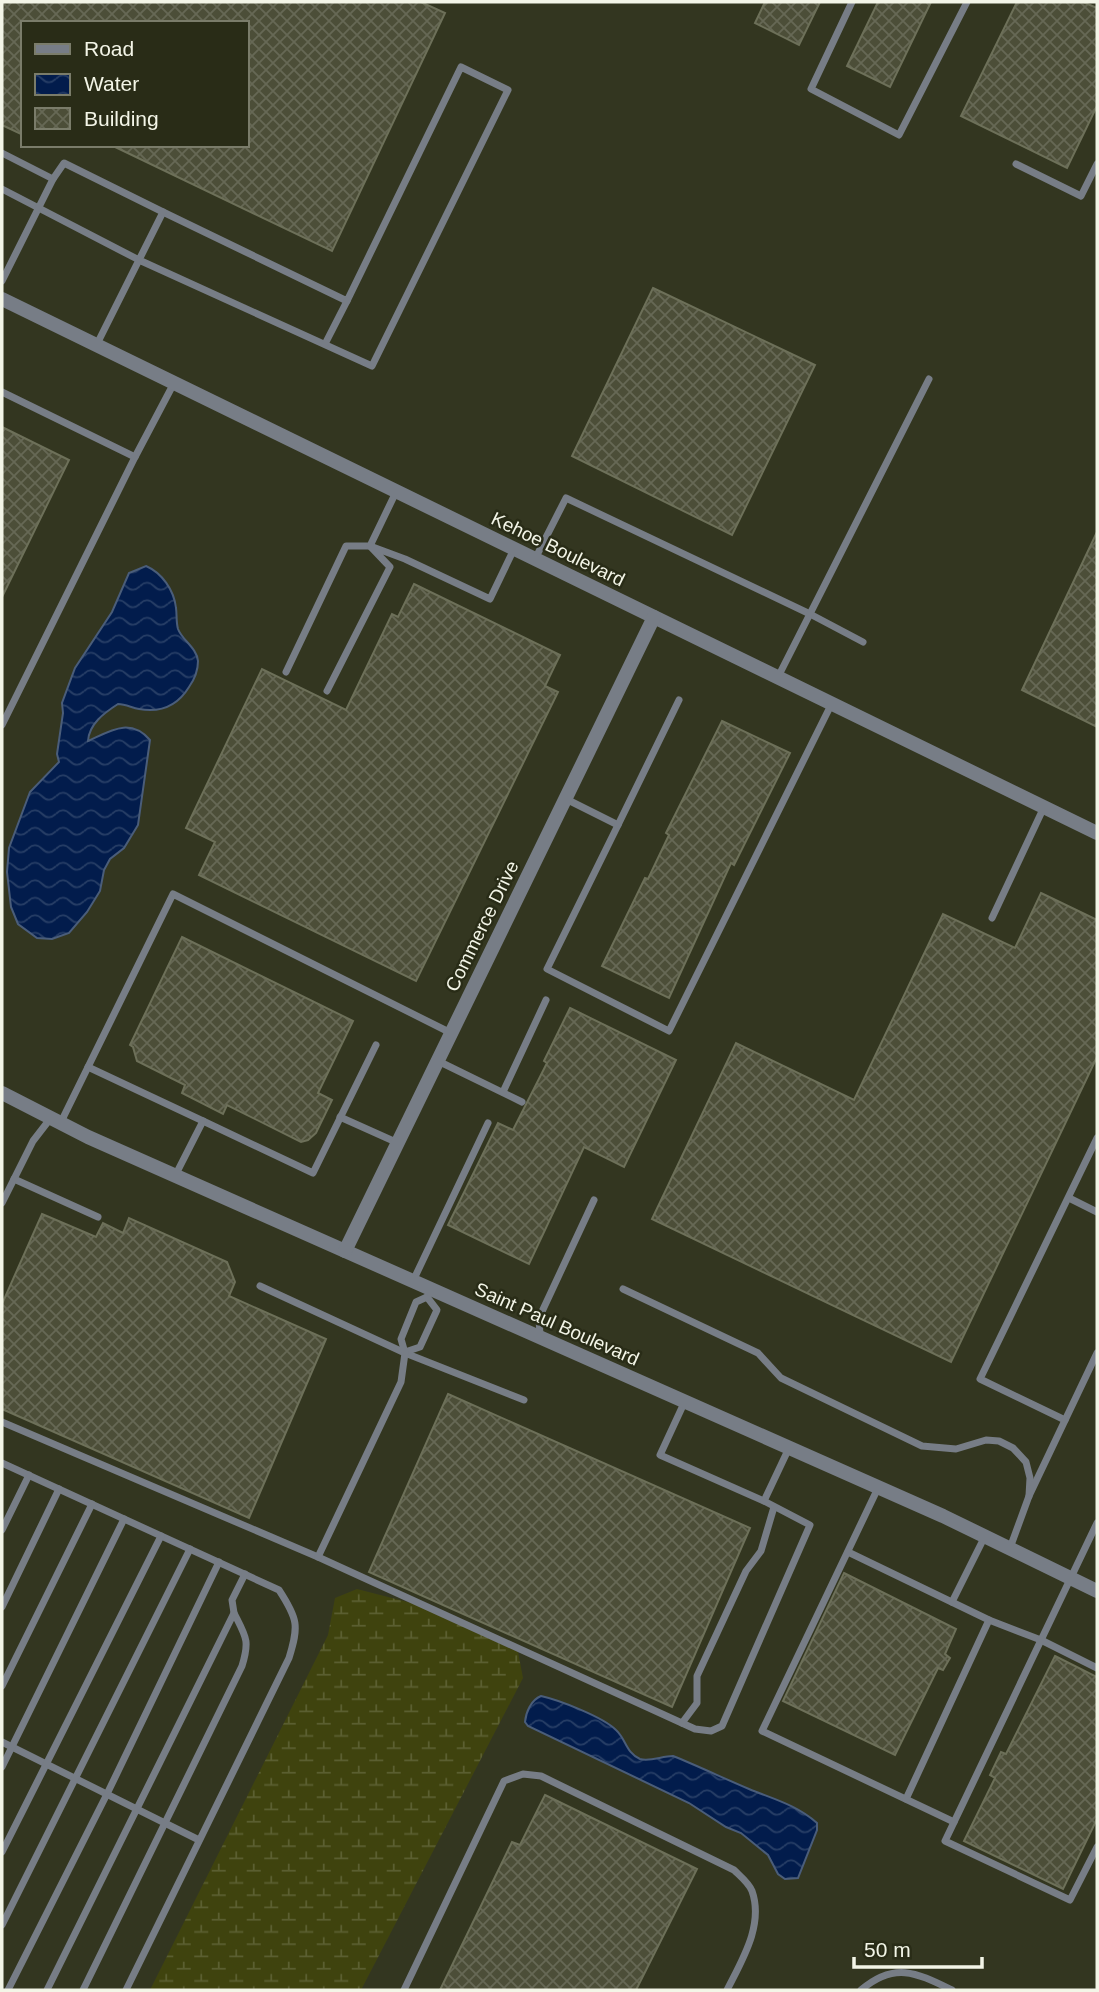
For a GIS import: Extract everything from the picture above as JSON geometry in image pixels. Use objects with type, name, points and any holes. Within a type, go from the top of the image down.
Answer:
[{"type":"street","name":"Kehoe Boulevard","points":[[2,299],[1097,833]]},
{"type":"street","name":"Commerce Drive","points":[[345,1251],[654,617]]},
{"type":"street","name":"Saint Paul Boulevard","points":[[2,1093],[55,1121],[413,1281],[429,1293],[540,1337],[879,1487],[1097,1591]]},
{"type":"lane","points":[[852,2],[811,89],[899,135],[967,2]]},
{"type":"lane","points":[[2,189],[139,260],[372,366],[508,90],[461,67],[325,344]]},
{"type":"lane","points":[[2,153],[54,179]]},
{"type":"lane","points":[[2,281],[64,163],[347,301]]},
{"type":"lane","points":[[1016,164],[1081,195],[1097,164]]},
{"type":"lane","points":[[96,345],[163,212]]},
{"type":"lane","points":[[778,677],[929,379]]},
{"type":"lane","points":[[2,725],[174,383]]},
{"type":"lane","points":[[2,392],[135,457]]},
{"type":"lane","points":[[370,546],[396,492]]},
{"type":"lane","points":[[535,559],[566,498],[863,642]]},
{"type":"lane","points":[[286,672],[346,546],[370,546],[405,559],[490,599],[514,549]]},
{"type":"lane","points":[[327,691],[390,567],[370,546]]},
{"type":"lane","points":[[679,701],[547,969],[670,1031],[832,703]]},
{"type":"lane","points":[[565,798],[618,825]]},
{"type":"lane","points":[[992,918],[1044,807]]},
{"type":"lane","points":[[2,1203],[33,1141],[55,1121],[88,1067],[173,894],[451,1033]]},
{"type":"lane","points":[[503,1092],[546,1000]]},
{"type":"lane","points":[[88,1067],[313,1173],[376,1045]]},
{"type":"lane","points":[[438,1060],[522,1101]]},
{"type":"lane","points":[[340,1117],[398,1143]]},
{"type":"lane","points":[[175,1175],[203,1121]]},
{"type":"lane","points":[[413,1281],[488,1123]]},
{"type":"lane","points":[[1065,1420],[980,1379],[1097,1138]]},
{"type":"lane","points":[[14,1179],[98,1217]]},
{"type":"lane","points":[[1069,1198],[1097,1212]]},
{"type":"lane","points":[[540,1337],[539,1318],[594,1200]]},
{"type":"lane","points":[[260,1286],[405,1353],[524,1400]]},
{"type":"lane","points":[[623,1289],[758,1353],[781,1378],[922,1446],[956,1449],[986,1440],[999,1441],[1013,1448],[1026,1462],[1030,1478],[1029,1496]]},
{"type":"lane","points":[[317,1557],[401,1382],[405,1353],[401,1339],[416,1302],[429,1293],[437,1310],[419,1347],[405,1353]]},
{"type":"lane","points":[[1010,1548],[1029,1496],[1097,1353]]},
{"type":"lane","points":[[2,1422],[317,1557],[682,1723],[711,1731],[722,1726],[810,1525],[764,1501],[660,1455],[685,1401]]},
{"type":"lane","points":[[764,1501],[789,1448]]},
{"type":"lane","points":[[2,1463],[279,1590],[292,1610],[297,1633],[289,1658],[126,1990]]},
{"type":"lane","points":[[2,1530],[29,1475]]},
{"type":"lane","points":[[879,1487],[762,1731],[954,1822]]},
{"type":"lane","points":[[2,1607],[59,1489]]},
{"type":"lane","points":[[2,1686],[92,1504]]},
{"type":"lane","points":[[682,1723],[697,1703],[697,1676],[746,1571],[761,1551],[775,1507]]},
{"type":"lane","points":[[2,1767],[124,1519]]},
{"type":"lane","points":[[1097,1523],[945,1841],[1070,1900],[1097,1847]]},
{"type":"lane","points":[[2,1852],[161,1535]]},
{"type":"lane","points":[[952,1602],[985,1536]]},
{"type":"lane","points":[[2,1925],[190,1549]]},
{"type":"lane","points":[[848,1552],[1097,1668]]},
{"type":"lane","points":[[8,1990],[107,1794],[219,1562]]},
{"type":"lane","points":[[83,1990],[242,1666],[248,1646],[245,1633],[233,1613],[232,1600],[245,1574]]},
{"type":"lane","points":[[47,1990],[233,1613]]},
{"type":"lane","points":[[906,1799],[989,1620]]},
{"type":"lane","points":[[2,1742],[199,1840]]},
{"type":"lane","points":[[404,1990],[504,1781],[523,1774],[541,1776],[734,1870],[752,1888],[755,1913],[750,1943],[727,1990]]},
{"type":"lane","points":[[861,1990],[872,1981],[906,1971],[952,1990]]},
{"type":"green space","points":[[357,1589],[419,1605],[518,1652],[523,1678],[361,1990],[150,1990],[328,1635],[335,1598]]},
{"type":"water","points":[[146,566],[157,573],[170,589],[175,601],[178,629],[197,656],[196,671],[185,693],[174,703],[155,710],[118,704],[103,715],[91,729],[88,741],[120,728],[135,729],[150,740],[138,825],[124,848],[110,859],[104,870],[100,891],[69,933],[52,939],[37,938],[18,924],[11,907],[7,872],[9,848],[30,792],[59,762],[57,754],[62,703],[75,668],[112,612],[129,573]]},
{"type":"water","points":[[541,1696],[580,1710],[610,1725],[640,1759],[673,1756],[784,1803],[809,1817],[817,1823],[817,1830],[798,1878],[785,1879],[778,1874],[768,1855],[741,1833],[726,1827],[689,1803],[528,1726],[525,1722],[528,1710],[534,1700]]},
{"type":"building","points":[[2,2],[421,2],[445,13],[332,251],[115,147],[248,147],[248,21],[21,21],[21,134],[2,125]]},
{"type":"building","points":[[765,2],[820,2],[799,45],[755,23]]},
{"type":"building","points":[[878,2],[931,2],[890,87],[847,66]]},
{"type":"building","points":[[1017,2],[1083,2],[1097,8],[1097,106],[1067,168],[961,116]]},
{"type":"building","points":[[653,288],[815,365],[732,535],[572,456]]},
{"type":"building","points":[[2,427],[69,460],[2,597]]},
{"type":"building","points":[[1097,532],[1097,727],[1022,690]]},
{"type":"building","points":[[414,584],[560,655],[545,686],[558,692],[416,981],[199,875],[215,842],[186,828],[262,669],[346,710],[392,614],[398,617]]},
{"type":"building","points":[[722,721],[790,753],[734,865],[731,863],[669,998],[602,966],[645,878],[648,879],[669,835],[666,833]]},
{"type":"building","points":[[1041,893],[1097,920],[1097,1057],[951,1362],[652,1219],[736,1043],[854,1100],[943,914],[1015,948]]},
{"type":"building","points":[[182,937],[353,1021],[318,1093],[332,1100],[316,1133],[308,1140],[301,1142],[227,1105],[223,1114],[182,1093],[185,1085],[137,1061],[130,1045]]},
{"type":"building","points":[[570,1008],[676,1060],[624,1167],[584,1147],[529,1264],[448,1225],[498,1123],[513,1130],[547,1063],[544,1061]]},
{"type":"building","points":[[42,1214],[96,1237],[103,1223],[123,1233],[129,1218],[227,1262],[235,1282],[229,1296],[326,1339],[249,1518],[2,1409],[2,1304]]},
{"type":"building","points":[[448,1394],[750,1528],[672,1707],[369,1572]]},
{"type":"building","points":[[844,1573],[956,1629],[945,1654],[950,1658],[943,1670],[938,1668],[895,1755],[783,1701]]},
{"type":"building","points":[[1055,1656],[1097,1677],[1097,1819],[1063,1889],[964,1841],[995,1778],[990,1775],[1001,1752],[1006,1754]]},
{"type":"building","points":[[545,1795],[697,1869],[636,1990],[440,1990],[512,1842],[520,1845]]}]
